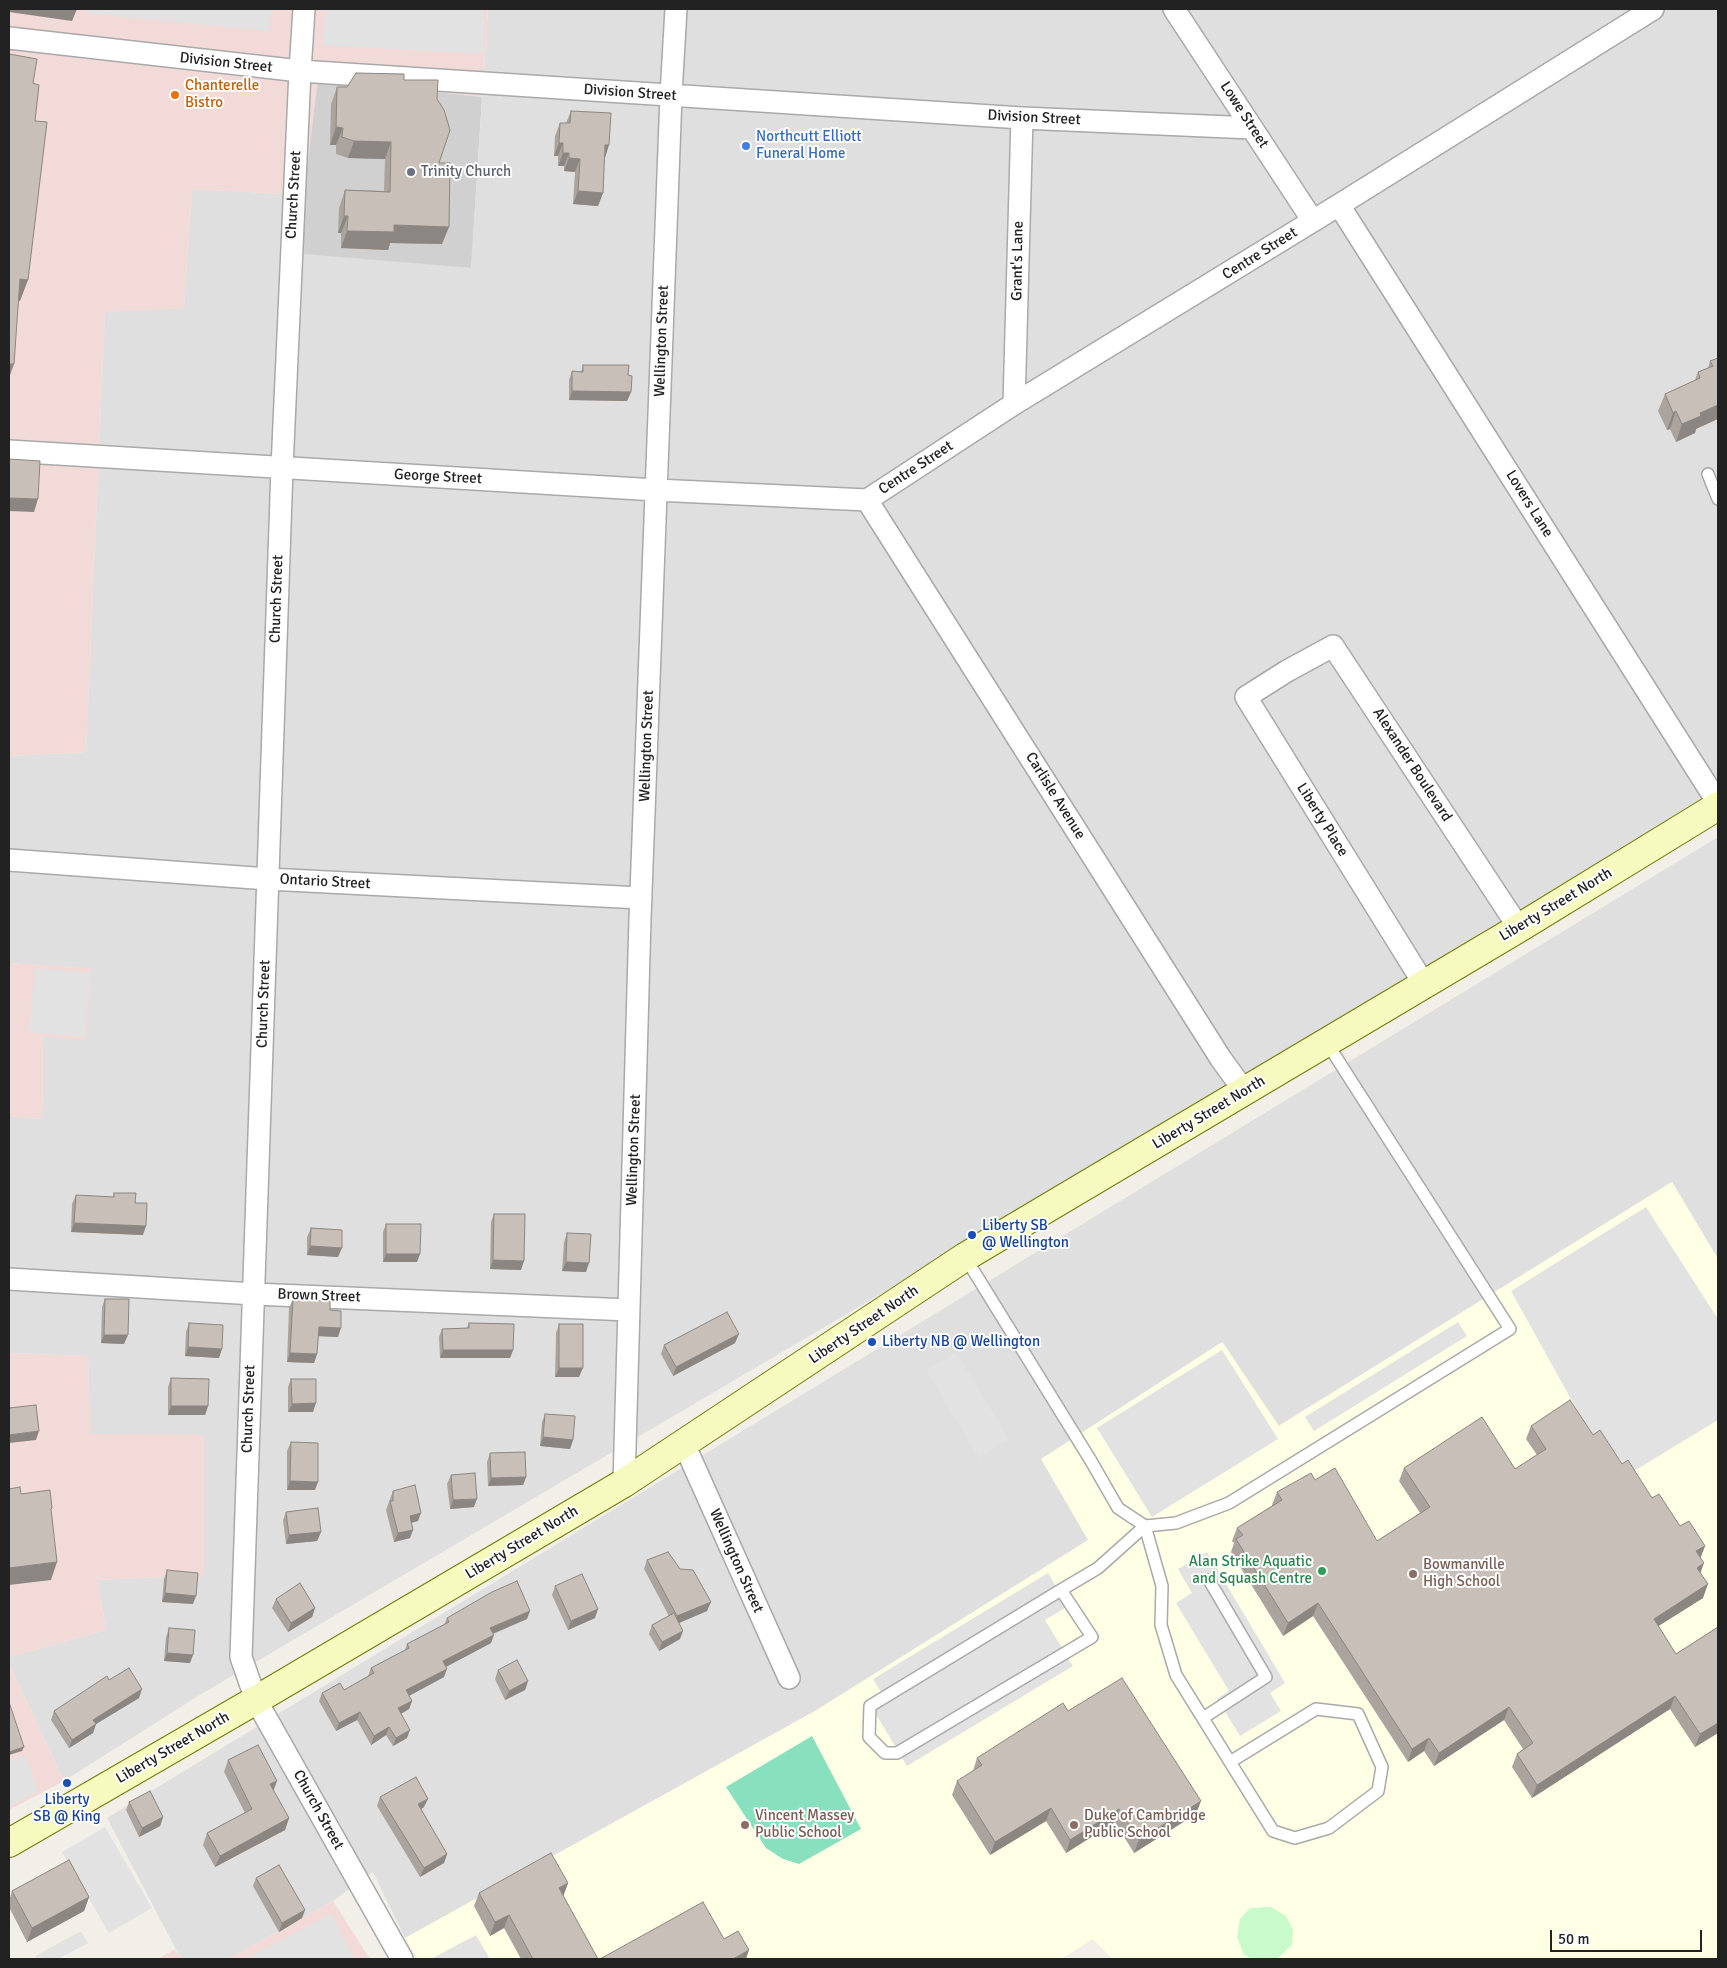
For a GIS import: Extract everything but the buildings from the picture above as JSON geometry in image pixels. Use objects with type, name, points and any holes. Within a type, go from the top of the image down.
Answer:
[{"type":"main road","name":"Liberty Street North","points":[[9,1843],[624,1483],[965,1257],[1519,928],[1718,805]]},
{"type":"street","name":"Church Street","points":[[304,9],[282,468],[241,1657],[256,1700],[402,1959]]},
{"type":"street","name":"Wellington Street","points":[[624,1483],[641,898],[671,95],[676,9]]},
{"type":"street","name":"Lowe Street","points":[[1174,9],[1313,221]]},
{"type":"street","name":"Centre Street","points":[[867,500],[1014,404],[1339,206],[1653,9]]},
{"type":"street","name":"Division Street","points":[[9,38],[300,71],[1022,118],[1252,128]]},
{"type":"street","name":"Grant's Lane","points":[[1014,404],[1022,118]]},
{"type":"street","name":"Lovers Lane","points":[[1339,206],[1718,805]]},
{"type":"street","name":"George Street","points":[[9,451],[656,490],[867,500]]},
{"type":"street","name":"Carlisle Avenue","points":[[867,500],[1216,1050],[1245,1092]]},
{"type":"street","name":"Alexander Boulevard","points":[[1287,671],[1333,646],[1519,928]]},
{"type":"street","name":"Liberty Place","points":[[1287,671],[1246,698],[1424,984]]},
{"type":"street","name":"Ontario Street","points":[[9,860],[268,879],[641,898]]},
{"type":"street","name":"Brown Street","points":[[9,1280],[254,1294],[629,1310]]},
{"type":"street","name":"Wellington Street","points":[[684,1444],[789,1678]]},
{"type":"lane","points":[[1708,474],[1718,499]]},
{"type":"lane","points":[[1061,1590],[1092,1637],[897,1753],[885,1753],[869,1737],[870,1706],[1061,1590],[1098,1568],[1145,1526],[1176,1523],[1229,1503],[1510,1329],[1327,1043]]},
{"type":"lane","points":[[965,1257],[1118,1508],[1145,1526],[1162,1586],[1161,1625],[1176,1675],[1202,1718],[1273,1831],[1295,1838],[1329,1828],[1378,1791],[1382,1767],[1358,1714],[1316,1709],[1230,1762]]},
{"type":"lane","points":[[1202,1718],[1266,1677],[1209,1580]]},
{"type":"shaded area","points":[[9,9],[488,9],[482,97],[319,79],[304,195],[192,189],[184,308],[105,312],[86,752],[9,756]]},
{"type":"shaded area","points":[[86,9],[271,9],[269,31],[85,13]]},
{"type":"shaded area","points":[[327,9],[484,9],[483,54],[322,45]]},
{"type":"shaded area","points":[[488,9],[1718,9],[1718,801],[198,1696],[64,1781],[9,1664],[9,1657],[106,1630],[98,1580],[204,1575],[90,1434],[88,1356],[9,1353],[9,1116],[42,1119],[43,1036],[91,969],[9,963],[9,756],[86,752],[105,311],[184,308],[192,189],[304,195],[304,253],[471,268]]},
{"type":"shaded area","points":[[318,79],[482,97],[471,268],[304,254],[304,195]]},
{"type":"shaded area","points":[[1718,837],[1718,1259],[1672,1182],[1278,1426],[1223,1342],[1089,1540],[815,1711],[405,1938],[373,1872],[333,1901],[228,1959],[181,1959],[107,1818]]},
{"type":"shaded area","points":[[9,963],[91,968],[86,1040],[43,1036],[42,1119],[9,1116]]},
{"type":"shaded area","points":[[35,968],[90,973],[84,1037],[29,1032]]},
{"type":"shaded area","name":"Bowmanville High School","points":[[1672,1182],[1718,1259],[1718,1959],[1113,1959],[1093,1939],[1061,1959],[418,1959],[405,1938],[815,1711],[1088,1540],[1041,1459],[1222,1342],[1279,1426]]},
{"type":"shaded area","points":[[1646,1207],[1718,1319],[1718,1420],[1634,1471],[1591,1435],[1511,1291]]},
{"type":"shaded area","points":[[1458,1322],[1467,1336],[1314,1431],[1305,1417]]},
{"type":"shaded area","points":[[1222,1350],[1278,1439],[1152,1517],[1097,1428]]},
{"type":"shaded area","points":[[956,1352],[1009,1439],[979,1458],[926,1370]]},
{"type":"shaded area","points":[[9,1353],[88,1356],[90,1434],[204,1435],[204,1575],[98,1580],[106,1630],[9,1657]]},
{"type":"shaded area","points":[[1207,1552],[1285,1683],[1270,1693],[1281,1711],[1240,1736],[1217,1699],[1229,1691],[1176,1603],[1192,1593],[1178,1569]]},
{"type":"shaded area","points":[[1048,1573],[1068,1606],[1045,1620],[1073,1666],[907,1766],[868,1701],[881,1692],[873,1679]]},
{"type":"shaded area","points":[[9,1664],[64,1781],[9,1810]]},
{"type":"shaded area","points":[[25,1755],[38,1791],[9,1807],[9,1760]]},
{"type":"shaded area","points":[[105,1827],[152,1908],[109,1933],[62,1852]]},
{"type":"shaded area","points":[[333,1901],[370,1959],[228,1959]]},
{"type":"shaded area","points":[[331,1914],[355,1959],[246,1959]]},
{"type":"shaded area","points":[[81,1931],[88,1943],[58,1959],[37,1959],[35,1956]]},
{"type":"shaded area","points":[[476,1935],[490,1959],[431,1959]]},
{"type":"shaded area","points":[[175,1949],[181,1959],[158,1959]]},
{"type":"green space","points":[[812,1736],[861,1829],[799,1864],[783,1859],[766,1848],[726,1787]]},
{"type":"green space","points":[[1271,1907],[1286,1916],[1293,1930],[1292,1945],[1277,1959],[1253,1959],[1244,1955],[1237,1937],[1240,1919],[1250,1908]]},
{"type":"place","name":"Chanterelle Bistro","points":[[175,95]]},
{"type":"place","name":"Northcutt Elliott Funeral Home","points":[[746,146]]},
{"type":"place","name":"Trinity Church","points":[[411,172]]},
{"type":"place","name":"Liberty SB @ Wellington","points":[[972,1235]]},
{"type":"place","name":"Liberty NB @ Wellington","points":[[872,1342]]},
{"type":"place","name":"Alan Strike Aquatic and Squash Centre","points":[[1322,1571]]},
{"type":"place","name":"Bowmanville High School","points":[[1413,1574]]},
{"type":"place","name":"Liberty SB @ King","points":[[67,1783]]},
{"type":"place","name":"Vincent Massey Public School","points":[[745,1825]]},
{"type":"place","name":"Duke of Cambridge Public School","points":[[1074,1825]]}]
